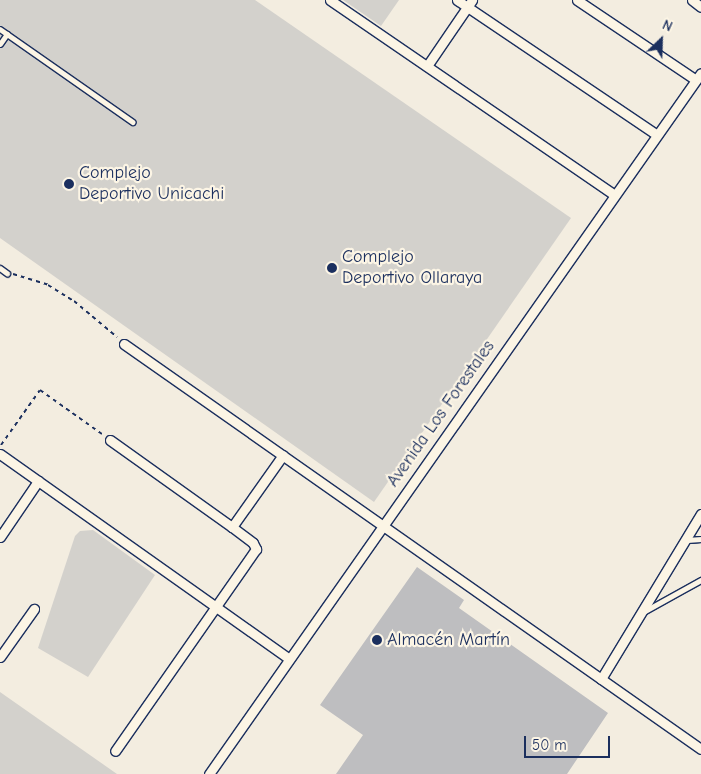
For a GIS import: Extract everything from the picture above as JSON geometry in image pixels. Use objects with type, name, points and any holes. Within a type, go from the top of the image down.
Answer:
[{"type":"street","points":[[330,0],[615,195]]},
{"type":"street","points":[[457,0],[470,4],[657,135]]},
{"type":"street","points":[[577,0],[698,77]]},
{"type":"street","points":[[692,0],[701,6]]},
{"type":"street","points":[[427,66],[470,4]]},
{"type":"street","name":"Avenida Los Forestales","points":[[210,774],[698,77]]},
{"type":"street","points":[[124,344],[701,749]]},
{"type":"street","points":[[110,440],[232,527],[252,543],[256,549],[217,608],[115,751]]},
{"type":"street","points":[[0,454],[289,659]]},
{"type":"street","points":[[232,527],[283,455]]},
{"type":"street","points":[[0,538],[38,482]]},
{"type":"street","points":[[601,679],[701,514]]},
{"type":"street","points":[[0,657],[34,609]]},
{"type":"lane","points":[[0,29],[133,122]]},
{"type":"lane","points":[[0,44],[7,34]]},
{"type":"lane","points":[[0,268],[7,273]]},
{"type":"lane","points":[[685,540],[701,539]]},
{"type":"lane","points":[[642,613],[701,580]]},
{"type":"path","points":[[7,273],[34,280],[74,301],[124,344]]},
{"type":"path","points":[[0,447],[40,390],[110,440]]},
{"type":"shaded area","name":"Complejo Deportivo Ollaraya","points":[[0,0],[255,0],[571,218],[374,502],[0,238]]},
{"type":"shaded area","points":[[343,0],[399,0],[381,26]]},
{"type":"shaded area","points":[[93,530],[155,575],[88,677],[38,648],[75,536],[80,531]]},
{"type":"shaded area","points":[[0,692],[117,774],[0,774]]},
{"type":"building","points":[[417,567],[464,600],[459,608],[608,713],[567,774],[336,774],[363,735],[320,705]]},
{"type":"place","name":"Complejo Deportivo Unicachi","points":[[69,184]]},
{"type":"place","name":"Complejo Deportivo Ollaraya","points":[[332,268]]},
{"type":"place","name":"Almacén Martín","points":[[377,640]]}]
